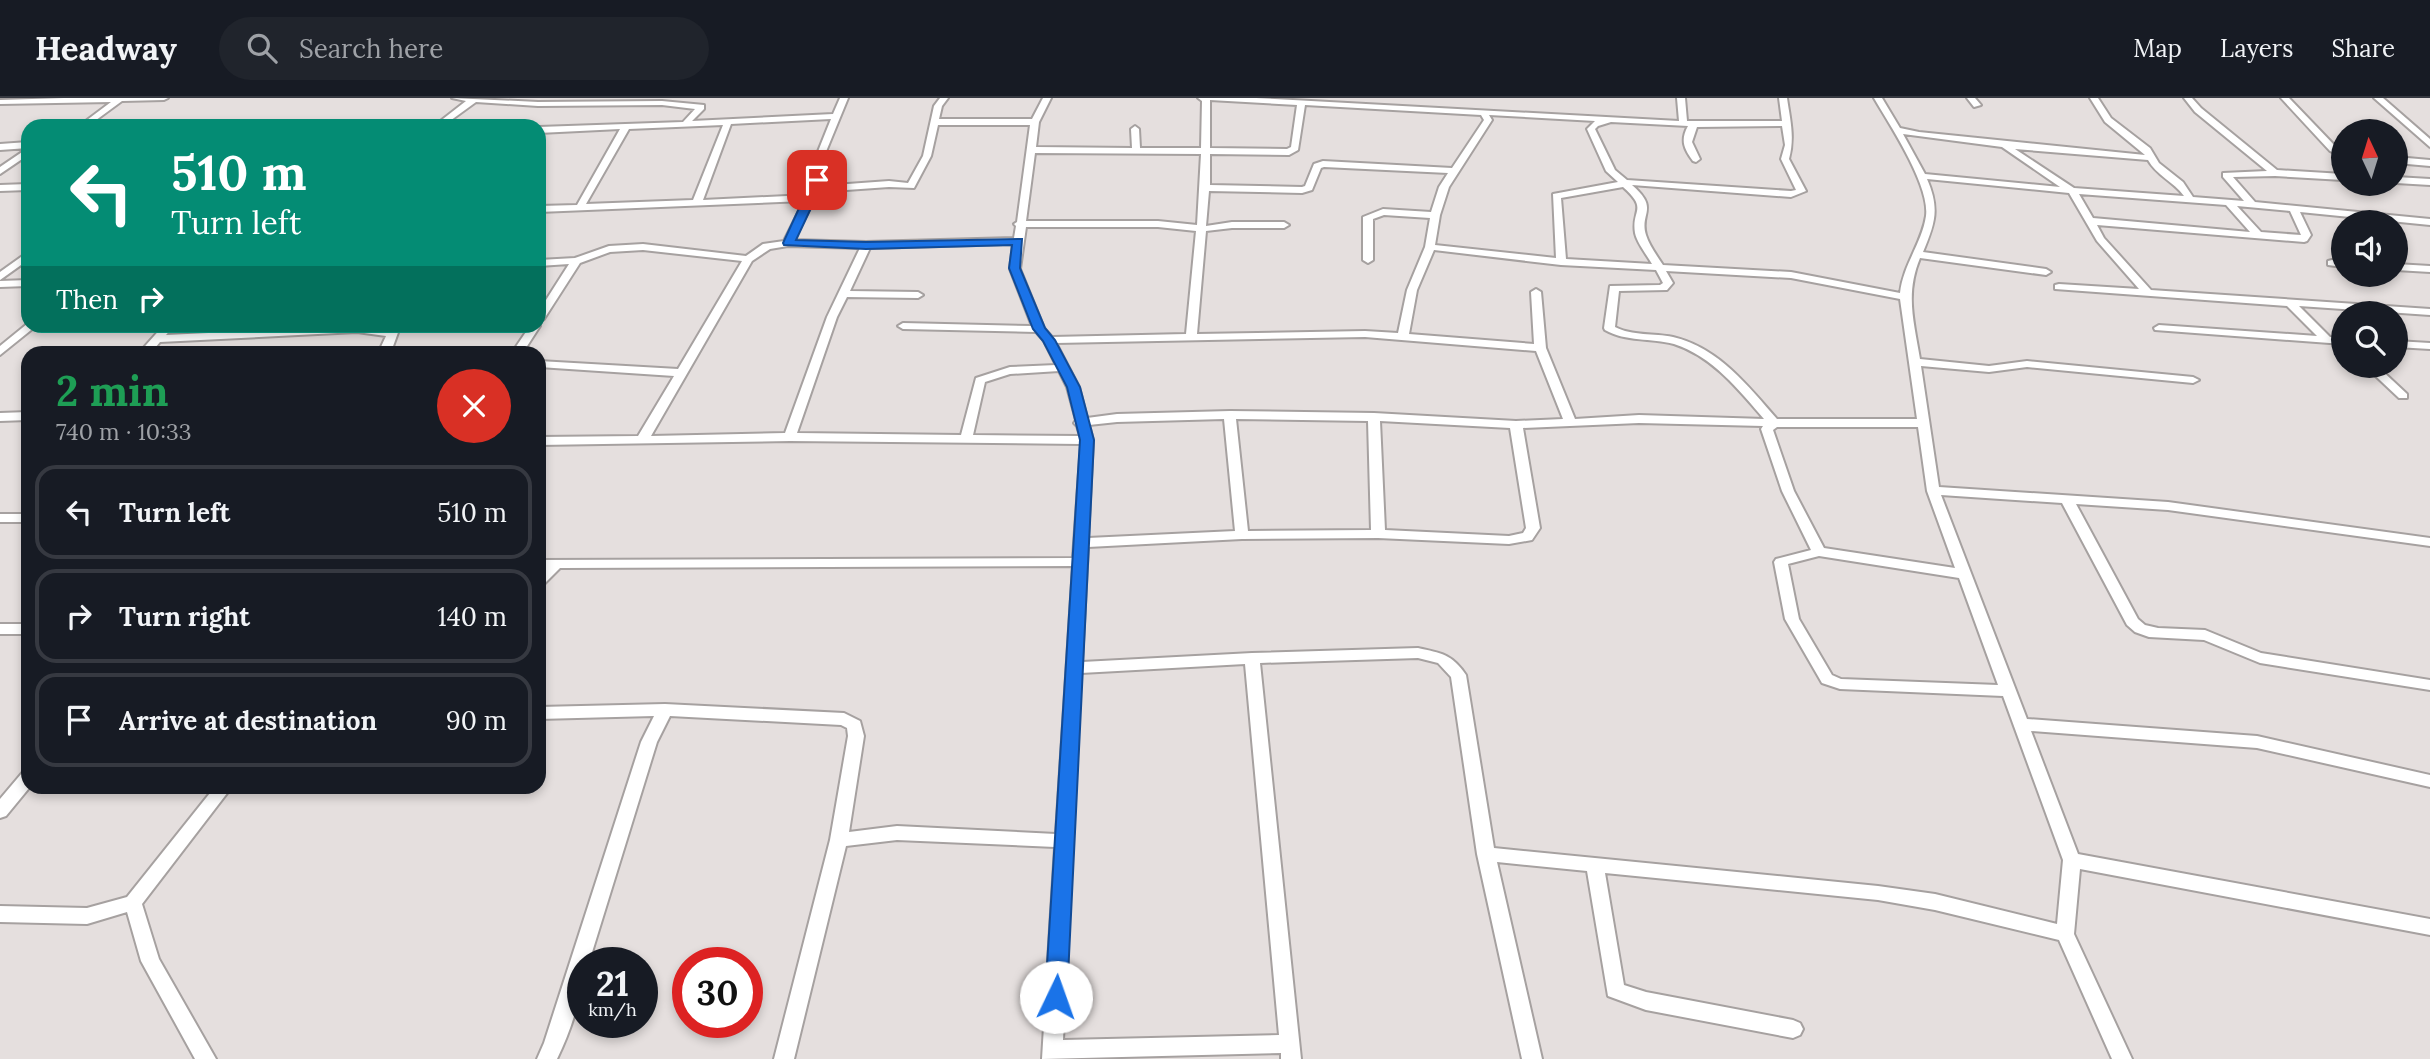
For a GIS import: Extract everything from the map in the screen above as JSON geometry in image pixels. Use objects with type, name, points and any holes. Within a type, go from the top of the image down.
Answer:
[{"type":"street","points":[[0,100],[164,98]]},
{"type":"street","points":[[456,98],[538,104],[570,100],[701,107],[685,124]]},
{"type":"street","points":[[788,243],[813,189],[821,154],[844,98]]},
{"type":"street","points":[[546,209],[696,202],[843,187],[911,186],[924,162],[938,106],[944,98]]},
{"type":"street","points":[[1047,98],[1035,122],[1015,268],[1044,334],[1073,387],[1080,423],[1087,440],[1053,1054],[1290,1051],[1252,658]]},
{"type":"street","points":[[1191,335],[1205,188],[1206,100],[1202,98]]},
{"type":"street","points":[[1212,98],[1694,124],[1788,123]]},
{"type":"street","points":[[1681,98],[1683,123]]},
{"type":"street","points":[[1562,262],[1556,196],[1626,183],[1791,194],[1801,191],[1785,159],[1788,123],[1783,98]]},
{"type":"street","points":[[1878,98],[1922,176],[1931,209],[1907,274],[1905,297],[1933,491],[2072,860],[2065,934],[2122,1059]]},
{"type":"street","points":[[2094,98],[2108,120],[2147,150],[2165,176],[2180,184],[2191,200]]},
{"type":"street","points":[[2189,98],[2198,110],[2275,173]]},
{"type":"street","points":[[2285,98],[2331,147]]},
{"type":"street","points":[[2378,98],[2430,144]]},
{"type":"street","points":[[93,119],[120,99]]},
{"type":"street","points":[[448,119],[475,99]]},
{"type":"street","points":[[1031,150],[1097,152],[1136,148],[1293,151],[1301,103]]},
{"type":"street","points":[[1403,337],[1412,290],[1430,247],[1434,215],[1444,187],[1488,120],[1483,112]]},
{"type":"street","points":[[546,130],[835,116]]},
{"type":"street","points":[[1612,119],[1595,124],[1591,129],[1611,171],[1638,195],[1643,206],[1640,234],[1667,286],[1614,288],[1609,328],[1619,332],[1661,337],[1700,350],[1727,372],[1774,423]]},
{"type":"street","points":[[696,202],[728,122]]},
{"type":"street","points":[[936,122],[1035,122]]},
{"type":"street","points":[[1694,124],[1686,135],[1686,140],[1696,159]]},
{"type":"street","points":[[580,207],[626,127]]},
{"type":"street","points":[[1895,129],[1919,135],[2004,145],[2062,148],[2150,158]]},
{"type":"street","points":[[1135,130],[1136,148]]},
{"type":"street","points":[[2004,145],[2073,191],[2099,239],[2147,292]]},
{"type":"street","points":[[0,147],[21,146]]},
{"type":"street","points":[[0,171],[21,156]]},
{"type":"street","points":[[2408,161],[2430,163]]},
{"type":"street","points":[[1205,188],[1302,190],[1309,188],[1317,166],[1323,164],[1454,171]]},
{"type":"street","points":[[2252,204],[2226,176],[2275,173],[2331,176]]},
{"type":"street","points":[[1922,176],[2430,222]]},
{"type":"street","points":[[2408,181],[2430,182]]},
{"type":"street","points":[[0,196],[12,187]]},
{"type":"street","points":[[0,188],[21,187]]},
{"type":"street","points":[[2229,202],[2259,236]]},
{"type":"street","points":[[2089,221],[2304,239],[2306,235],[2293,208]]},
{"type":"street","points":[[1368,260],[1367,217],[1382,212],[1434,215]]},
{"type":"street","points":[[1019,224],[1158,224],[1202,229],[1232,225],[1284,225]]},
{"type":"street","points":[[642,440],[748,259],[767,246],[788,243],[866,245],[1018,241]]},
{"type":"street","points":[[790,437],[843,294],[866,245]]},
{"type":"street","points":[[546,263],[576,261],[609,249],[643,247],[748,259]]},
{"type":"street","points":[[1430,247],[1562,262],[1791,275],[1905,297]]},
{"type":"street","points":[[1916,254],[2046,272]]},
{"type":"street","points":[[0,277],[21,260]]},
{"type":"street","points":[[546,307],[576,261]]},
{"type":"street","points":[[2408,267],[2430,268]]},
{"type":"street","points":[[0,284],[21,284]]},
{"type":"street","points":[[2059,287],[2430,313]]},
{"type":"street","points":[[1536,292],[1540,348],[1570,422]]},
{"type":"street","points":[[843,294],[918,295]]},
{"type":"street","points":[[2288,302],[2327,340]]},
{"type":"street","points":[[903,326],[1152,340],[1191,335],[1365,334],[1540,348]]},
{"type":"street","points":[[2159,328],[2331,340]]},
{"type":"street","points":[[0,352],[23,333]]},
{"type":"street","points":[[150,346],[163,333]]},
{"type":"street","points":[[157,339],[277,333]]},
{"type":"street","points":[[2408,345],[2430,346]]},
{"type":"street","points":[[1914,362],[1989,369],[2027,364],[2193,380]]},
{"type":"street","points":[[546,364],[681,373]]},
{"type":"street","points":[[966,438],[980,380],[1003,371],[1062,368]]},
{"type":"street","points":[[2384,378],[2403,396]]},
{"type":"street","points":[[1080,423],[1117,418],[1230,415],[1374,416],[1516,425],[1639,419],[1923,423]]},
{"type":"street","points":[[1230,415],[1241,535]]},
{"type":"street","points":[[0,417],[21,416]]},
{"type":"street","points":[[1374,416],[1378,534]]},
{"type":"street","points":[[1774,423],[1768,429],[1788,491],[1819,552]]},
{"type":"street","points":[[1082,543],[1241,535],[1378,534],[1509,540],[1527,537],[1533,528],[1516,425]]},
{"type":"street","points":[[546,442],[790,437],[1087,440]]},
{"type":"street","points":[[1933,491],[2168,506],[2430,542]]},
{"type":"street","points":[[2067,500],[2132,622],[2140,630],[2154,634],[2202,634],[2260,658],[2430,685]]},
{"type":"street","points":[[2,520],[21,519]]},
{"type":"street","points":[[1963,574],[1819,552],[1781,562],[1792,619],[1827,679],[1840,684],[2008,691]]},
{"type":"street","points":[[546,564],[1081,562]]},
{"type":"street","points":[[546,574],[556,564]]},
{"type":"street","points":[[0,629],[21,629]]},
{"type":"street","points":[[1076,668],[1252,658],[1418,653],[1443,659],[1458,675],[1486,854],[1532,1059]]},
{"type":"street","points":[[546,713],[665,710],[844,719],[854,725],[856,736],[839,840],[784,1059]]},
{"type":"street","points":[[547,1059],[652,733],[665,710]]},
{"type":"street","points":[[2021,724],[2257,742],[2430,781]]},
{"type":"street","points":[[0,811],[21,786]]},
{"type":"street","points":[[0,914],[87,916],[133,903],[218,794]]},
{"type":"street","points":[[839,840],[897,833],[1066,841]]},
{"type":"street","points":[[1486,854],[1901,896],[2065,934]]},
{"type":"street","points":[[2072,860],[2430,927]]},
{"type":"street","points":[[1594,863],[1614,971],[1615,990],[1646,1000],[1793,1029]]},
{"type":"street","points":[[133,903],[150,961],[206,1059]]},
{"type":"route","points":[[817,180],[788,243],[991,244],[1018,241],[1015,268],[1039,329],[1049,340],[1073,387],[1080,423],[1087,440],[1056,997]]}]
